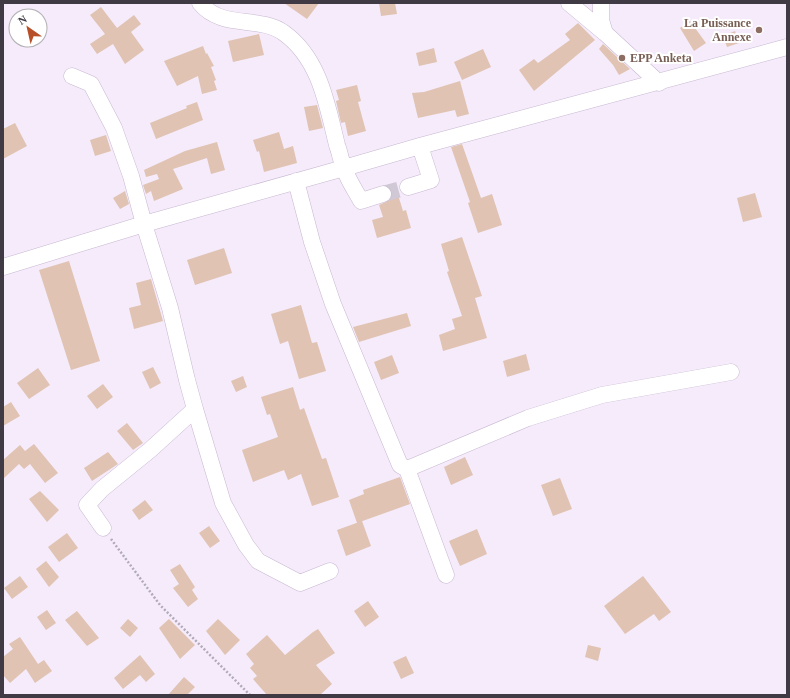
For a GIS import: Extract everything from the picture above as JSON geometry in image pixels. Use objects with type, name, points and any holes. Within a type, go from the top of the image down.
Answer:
[{"type":"street","points":[[200,3],[204,8],[222,19],[269,26],[283,32],[298,46],[312,64],[325,97],[344,168],[361,201],[382,194]]},
{"type":"street","points":[[569,3],[605,33],[659,83]]},
{"type":"street","points":[[601,3],[601,20],[605,33]]},
{"type":"street","points":[[3,266],[144,224],[420,146],[659,83],[787,47]]},
{"type":"street","points":[[72,76],[91,84],[114,128],[131,176],[170,308],[187,380],[223,503],[246,545],[258,561],[300,583],[330,571]]},
{"type":"street","points":[[408,187],[431,180],[420,146]]},
{"type":"street","points":[[296,181],[312,242],[333,304],[400,465],[407,469],[446,575]]},
{"type":"street","points":[[407,469],[528,418],[602,395],[731,372]]},
{"type":"street","points":[[103,528],[88,505],[102,489],[150,450],[195,409]]},
{"type":"path","points":[[103,528],[160,605],[250,695]]},
{"type":"building","points":[[284,3],[319,3],[307,19]]},
{"type":"building","points":[[379,3],[395,3],[397,14],[381,16]]},
{"type":"building","points":[[101,7],[117,28],[134,15],[141,24],[131,32],[144,50],[125,64],[113,44],[97,54],[90,44],[105,34],[90,15]]},
{"type":"building","points":[[690,21],[706,43],[694,51],[680,28]]},
{"type":"building","points":[[578,23],[595,40],[534,91],[519,70],[534,59],[538,63],[570,40],[565,34]]},
{"type":"building","points":[[735,31],[739,43],[727,47],[723,36]]},
{"type":"building","points":[[259,34],[264,55],[233,62],[228,41]]},
{"type":"building","points":[[603,44],[630,69],[619,75],[613,65],[599,49]]},
{"type":"building","points":[[203,46],[206,54],[207,53],[214,66],[211,67],[216,80],[214,81],[217,90],[202,94],[198,76],[177,86],[164,61]]},
{"type":"building","points":[[434,48],[437,62],[419,66],[416,53]]},
{"type":"building","points":[[483,49],[491,67],[462,80],[454,62]]},
{"type":"building","points":[[460,81],[469,114],[457,117],[455,110],[418,118],[412,93],[424,92]]},
{"type":"building","points":[[357,85],[361,101],[358,102],[366,131],[348,136],[345,122],[341,123],[336,101],[339,100],[336,90]]},
{"type":"building","points":[[197,102],[203,120],[156,139],[150,123],[187,108],[186,106]]},
{"type":"building","points":[[317,105],[323,128],[309,131],[304,107]]},
{"type":"building","points":[[15,123],[27,146],[3,159],[3,129]]},
{"type":"building","points":[[279,132],[284,149],[293,146],[297,163],[264,172],[259,151],[257,152],[253,140]]},
{"type":"building","points":[[106,135],[111,151],[95,156],[90,140]]},
{"type":"building","points":[[217,142],[225,170],[211,174],[207,158],[173,169],[183,189],[154,201],[151,191],[146,194],[143,185],[159,179],[157,174],[146,177],[144,170],[185,151]]},
{"type":"building","points":[[462,144],[481,198],[492,194],[502,225],[478,233],[468,203],[470,202],[451,147]]},
{"type":"building","points":[[395,185],[403,211],[406,210],[411,228],[377,238],[372,220],[383,217],[379,205],[390,200],[392,192],[390,187]]},
{"type":"building","points":[[125,191],[129,204],[120,209],[113,198]]},
{"type":"building","points":[[755,193],[762,217],[743,222],[737,198]]},
{"type":"building","points":[[462,237],[482,296],[475,298],[487,338],[443,351],[439,335],[455,329],[452,319],[462,316],[447,272],[449,271],[441,244]]},
{"type":"building","points":[[224,248],[232,273],[195,285],[187,260]]},
{"type":"building","points":[[69,261],[100,361],[71,370],[39,270]]},
{"type":"building","points":[[151,279],[163,321],[134,329],[129,308],[141,305],[136,283]]},
{"type":"building","points":[[301,305],[312,343],[317,342],[326,371],[299,379],[288,341],[280,344],[271,314]]},
{"type":"building","points":[[407,313],[411,326],[359,342],[353,327]]},
{"type":"building","points":[[526,354],[530,370],[507,377],[503,361]]},
{"type":"building","points":[[392,355],[399,373],[381,380],[374,362]]},
{"type":"building","points":[[153,367],[161,383],[150,389],[142,372]]},
{"type":"building","points":[[38,368],[50,385],[29,399],[17,383]]},
{"type":"building","points":[[243,376],[247,387],[236,392],[231,381]]},
{"type":"building","points":[[103,384],[113,397],[97,409],[87,396]]},
{"type":"building","points":[[293,387],[300,410],[304,408],[322,459],[326,458],[339,497],[312,506],[301,474],[288,480],[284,470],[253,482],[242,450],[278,437],[270,414],[267,415],[261,397]]},
{"type":"building","points":[[11,402],[20,416],[3,426],[3,407]]},
{"type":"building","points":[[127,423],[143,443],[133,450],[117,431]]},
{"type":"building","points":[[34,444],[58,473],[45,483],[30,464],[24,469],[19,464],[3,479],[3,460],[20,445],[25,451]]},
{"type":"building","points":[[108,452],[118,464],[92,481],[84,468]]},
{"type":"building","points":[[465,457],[473,475],[451,485],[444,467]]},
{"type":"building","points":[[400,477],[410,504],[357,523],[349,500],[364,494],[363,490]]},
{"type":"building","points":[[560,478],[572,509],[553,516],[541,485]]},
{"type":"building","points":[[40,491],[59,510],[47,522],[29,499]]},
{"type":"building","points":[[145,500],[153,510],[139,520],[132,510]]},
{"type":"building","points":[[362,521],[371,546],[346,556],[337,530]]},
{"type":"building","points":[[209,526],[220,541],[210,548],[199,533]]},
{"type":"building","points":[[477,529],[487,554],[460,566],[449,541]]},
{"type":"building","points":[[67,533],[78,548],[59,562],[48,547]]},
{"type":"building","points":[[46,561],[59,577],[49,587],[36,569]]},
{"type":"building","points":[[180,564],[195,587],[192,590],[198,599],[188,607],[173,588],[179,584],[170,570]]},
{"type":"building","points":[[20,576],[28,587],[12,599],[4,588]]},
{"type":"building","points":[[643,576],[671,612],[659,621],[654,614],[625,634],[604,606]]},
{"type":"building","points":[[368,601],[379,617],[365,627],[354,611]]},
{"type":"building","points":[[47,610],[56,623],[46,630],[37,617]]},
{"type":"building","points":[[77,611],[99,638],[87,646],[65,620]]},
{"type":"building","points":[[128,619],[138,628],[130,637],[120,628]]},
{"type":"building","points":[[169,619],[195,645],[180,659],[159,628]]},
{"type":"building","points":[[218,619],[240,640],[225,655],[206,631]]},
{"type":"building","points":[[318,629],[335,653],[316,665],[332,684],[320,695],[267,695],[253,679],[257,676],[250,668],[254,664],[246,654],[267,635],[285,655]]},
{"type":"building","points":[[20,637],[38,664],[44,660],[52,671],[35,683],[26,669],[10,683],[3,675],[3,657],[13,649],[9,644]]},
{"type":"building","points":[[588,645],[601,648],[598,661],[585,657]]},
{"type":"building","points":[[140,655],[155,674],[146,682],[140,675],[123,689],[114,678]]},
{"type":"building","points":[[406,656],[414,673],[401,679],[393,662]]},
{"type":"building","points":[[184,677],[195,687],[187,695],[168,695]]},
{"type":"tunnel","points":[[383,194],[408,187]]},
{"type":"place","name":"La Puissance Annexe","points":[[759,30]]},
{"type":"place","name":"EPP Anketa","points":[[622,58]]}]
